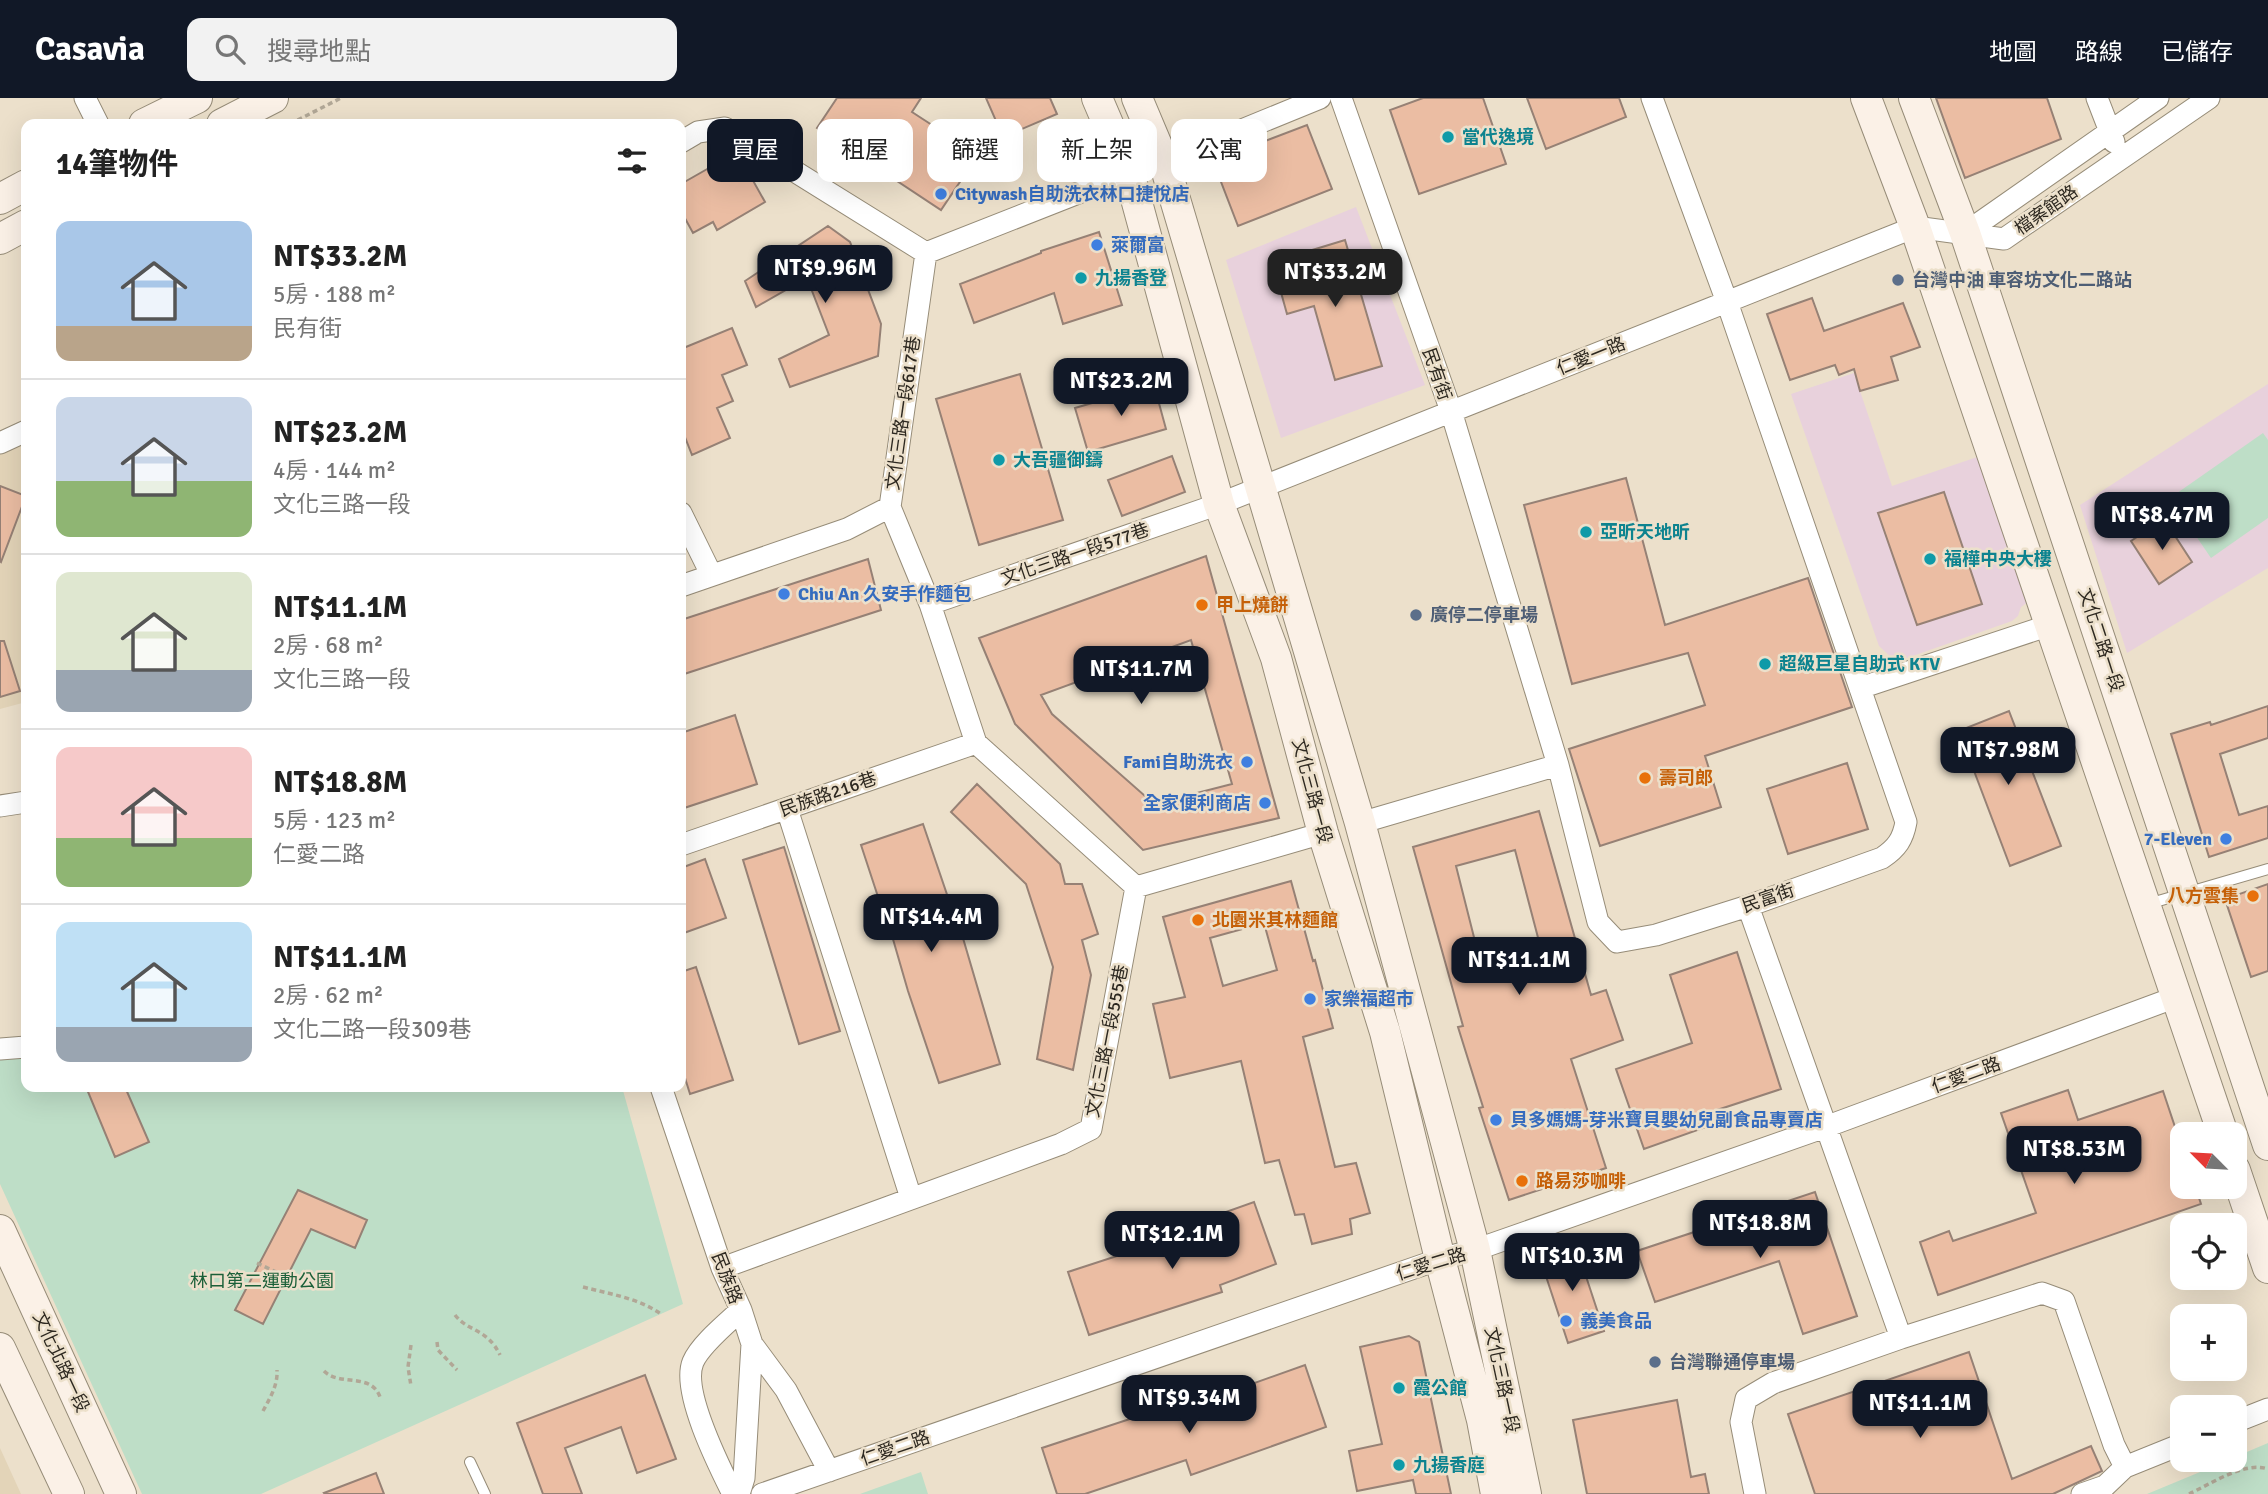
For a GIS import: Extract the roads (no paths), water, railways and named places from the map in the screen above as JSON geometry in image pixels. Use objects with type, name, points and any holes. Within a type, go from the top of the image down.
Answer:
[{"type":"street","points":[[85,98],[96,119]]},
{"type":"street","points":[[154,119],[197,98]]},
{"type":"street","name":"文化三路一段","points":[[1097,98],[1106,119]]},
{"type":"street","name":"文化三路一段","points":[[1137,98],[1164,162],[1360,823],[1475,1250],[1527,1494]]},
{"type":"street","points":[[1157,164],[1320,98]]},
{"type":"street","name":"民有街","points":[[1342,98],[1451,411]]},
{"type":"street","points":[[1652,98],[1727,302]]},
{"type":"street","points":[[1866,98],[1915,227],[2218,1122]]},
{"type":"street","name":"文化二路一段","points":[[1914,98],[1965,233],[2268,1145]]},
{"type":"street","points":[[2097,98],[2122,158]]},
{"type":"street","name":"檔案館路","points":[[1965,233],[2158,98]]},
{"type":"street","name":"檔案館路","points":[[1965,233],[2004,239],[2209,98]]},
{"type":"street","points":[[233,119],[258,107]]},
{"type":"street","points":[[686,139],[698,132],[725,128],[926,253],[1106,182]]},
{"type":"street","name":"文化三路一段","points":[[1131,182],[1219,503],[1276,658],[1323,833],[1385,1032],[1482,1420],[1496,1494]]},
{"type":"street","points":[[0,199],[21,188]]},
{"type":"street","name":"仁愛一路","points":[[1219,503],[1915,227],[1965,233]]},
{"type":"street","points":[[0,239],[21,228]]},
{"type":"street","name":"文化三路一段617巷","points":[[686,584],[847,529],[890,507],[926,253]]},
{"type":"street","name":"民富街","points":[[1451,411],[1559,765],[1593,907],[1598,922],[1617,943],[1656,935],[1748,906],[1882,858],[1893,851],[1903,837],[1906,822],[1727,302]]},
{"type":"street","points":[[0,443],[21,433]]},
{"type":"street","name":"文化三路一段577巷","points":[[930,604],[1219,503]]},
{"type":"street","points":[[890,507],[930,604],[976,743],[1136,887],[1323,833]]},
{"type":"street","points":[[686,524],[710,574]]},
{"type":"street","points":[[1860,688],[2050,625]]},
{"type":"street","name":"民族路216巷","points":[[686,843],[976,743]]},
{"type":"street","points":[[1360,823],[1559,765]]},
{"type":"street","points":[[0,806],[21,803]]},
{"type":"street","points":[[787,808],[911,1198]]},
{"type":"street","name":"文化三路一段555巷","points":[[722,1268],[1061,1144],[1091,1129],[1136,887]]},
{"type":"street","points":[[1748,906],[1901,1338]]},
{"type":"street","name":"仁愛二路","points":[[762,1494],[1828,1126],[2176,997]]},
{"type":"street","points":[[0,1049],[21,1047]]},
{"type":"street","name":"民族路","points":[[664,1092],[722,1268],[741,1310],[713,1337],[693,1362],[691,1380],[709,1444],[733,1494]]},
{"type":"street","points":[[2245,1199],[2268,1268]]},
{"type":"street","name":"文化北路一段","points":[[0,1230],[121,1494]]},
{"type":"street","points":[[1755,1494],[1741,1422],[1746,1399],[1773,1383],[2042,1293],[2064,1301],[2124,1467]]},
{"type":"street","points":[[741,1310],[752,1344],[786,1390],[830,1471]]},
{"type":"street","points":[[739,1494],[744,1478],[752,1344]]},
{"type":"street","points":[[0,1348],[69,1494]]},
{"type":"street","points":[[2247,1417],[2268,1409]]},
{"type":"street","points":[[2082,1494],[2105,1486],[2124,1467],[2170,1449]]},
{"type":"lane","points":[[2145,905],[2268,869]]},
{"type":"lane","points":[[470,1462],[485,1494]]},
{"type":"place","name":"當代逸境","points":[[1448,137]]},
{"type":"place","name":"Citywash自助洗衣林口捷悅店","points":[[941,194]]},
{"type":"place","name":"萊爾富","points":[[1097,245]]},
{"type":"place","name":"九揚香登","points":[[1081,278]]},
{"type":"place","name":"台灣中油 車容坊文化二路站","points":[[1898,280]]},
{"type":"place","name":"大吾疆御鑄","points":[[999,460]]},
{"type":"place","name":"亞昕天地昕","points":[[1586,532]]},
{"type":"place","name":"福樺中央大樓","points":[[1930,559]]},
{"type":"place","name":"Chiu An 久安手作麵包","points":[[784,594]]},
{"type":"place","name":"甲上燒餅","points":[[1202,605]]},
{"type":"place","name":"廣停二停車場","points":[[1416,615]]},
{"type":"place","name":"超級巨星自助式 KTV","points":[[1765,664]]},
{"type":"place","name":"Fami自助洗衣","points":[[1247,762]]},
{"type":"place","name":"壽司郎","points":[[1645,778]]},
{"type":"place","name":"全家便利商店","points":[[1265,803]]},
{"type":"place","name":"7-Eleven","points":[[2226,839]]},
{"type":"place","name":"八方雲集","points":[[2253,896]]},
{"type":"place","name":"北園米其林麵館","points":[[1198,920]]},
{"type":"place","name":"家樂福超市","points":[[1310,999]]},
{"type":"place","name":"貝多媽媽-芽米寶貝嬰幼兒副食品專賣店","points":[[1496,1120]]},
{"type":"place","name":"路易莎咖啡","points":[[1522,1181]]},
{"type":"place","name":"義美食品","points":[[1566,1321]]},
{"type":"place","name":"台灣聯通停車場","points":[[1655,1362]]},
{"type":"place","name":"霞公館","points":[[1399,1388]]},
{"type":"place","name":"九揚香庭","points":[[1399,1465]]},
{"type":"park label","name":"林口第二運動公園","points":[[262,1281]]}]
